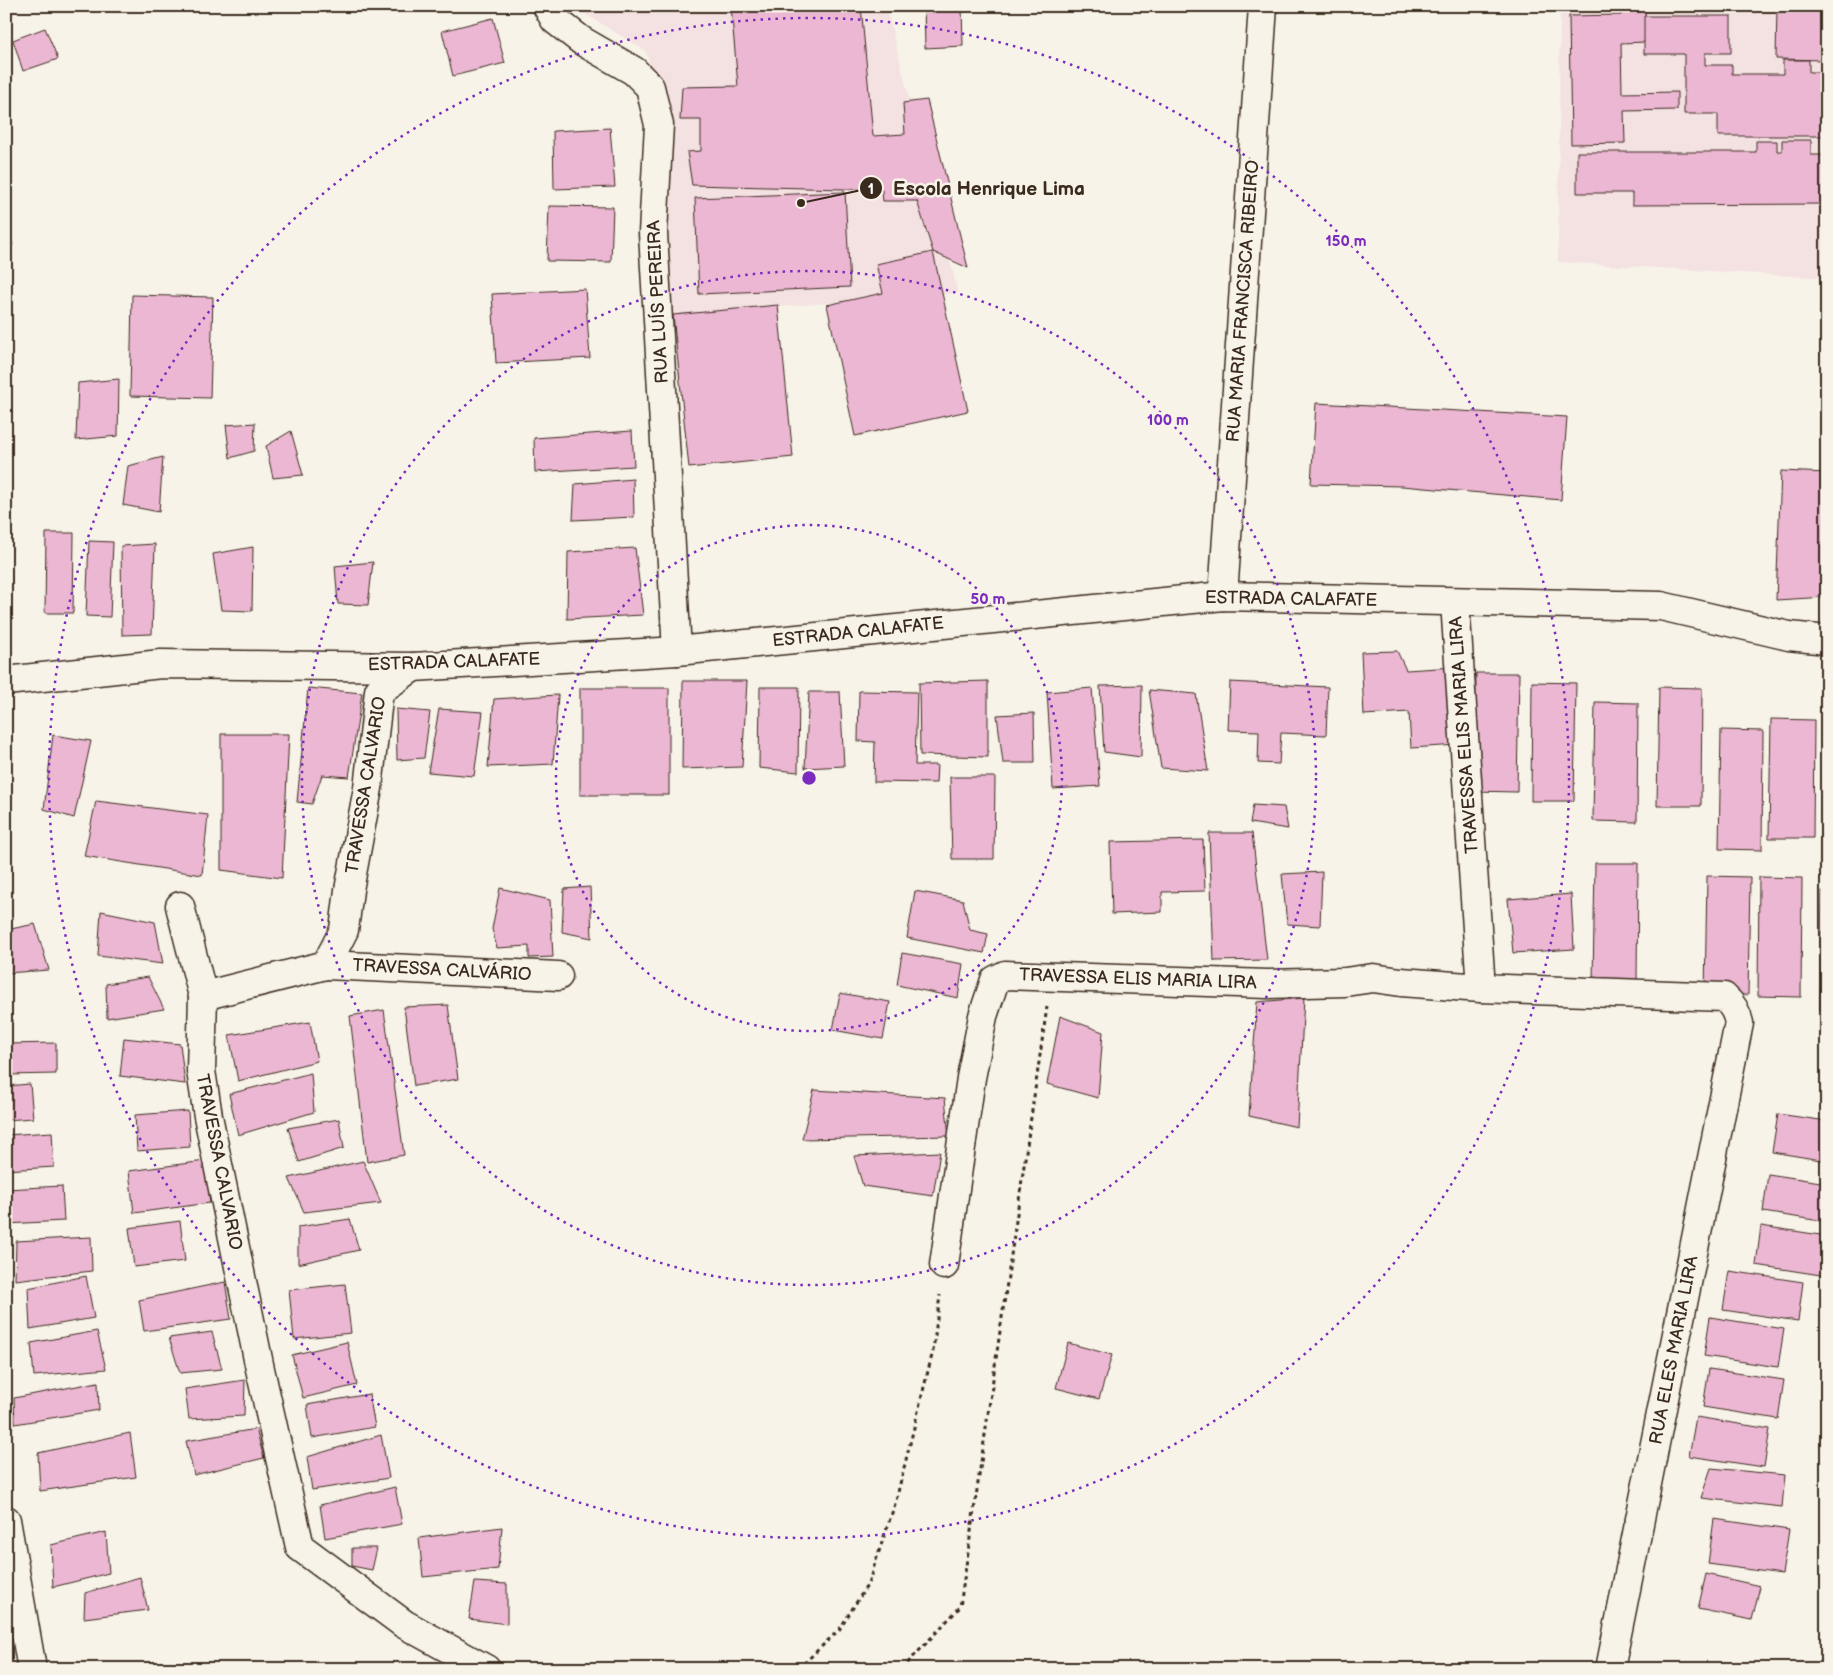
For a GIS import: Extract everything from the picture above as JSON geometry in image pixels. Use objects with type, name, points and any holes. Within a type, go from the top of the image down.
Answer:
[{"type":"street","name":"RUA LUÍS PEREIRA","points":[[547,6],[555,20],[582,41],[634,70],[650,87],[659,125],[653,232],[677,651]]},
{"type":"street","name":"RUA MARIA FRANCISCA RIBEIRO","points":[[1223,596],[1263,6]]},
{"type":"street","name":"ESTRADA CALAFATE","points":[[6,682],[162,664],[413,667],[677,651],[1223,596],[1661,606],[1789,636],[1827,640]]},
{"type":"street","name":"TRAVESSA ELIS MARIA LIRA","points":[[1455,602],[1480,988]]},
{"type":"street","name":"TRAVESSA CALVARIO","points":[[326,964],[344,930],[349,890],[368,788],[379,691],[413,667]]},
{"type":"street","points":[[180,906],[203,996],[326,964]]},
{"type":"street","name":"TRAVESSA CALVÁRIO","points":[[326,964],[558,976]]},
{"type":"street","name":"TRAVESSA ELIS MARIA LIRA","points":[[944,1265],[971,1078],[983,1016],[996,980],[1006,975],[1267,984],[1345,982],[1373,978],[1480,988],[1724,997],[1731,1003],[1737,1013],[1740,1023],[1739,1032]]},
{"type":"street","name":"TRAVESSA CALVARIO","points":[[203,996],[201,1071],[208,1116],[260,1369],[300,1548],[404,1624],[486,1669]]},
{"type":"street","name":"RUA ELES MARIA LIRA","points":[[1610,1669],[1739,1032]]},
{"type":"street","points":[[6,1520],[32,1669]]},
{"type":"path","points":[[902,1669],[960,1607],[1048,1001]]},
{"type":"path","points":[[798,1669],[839,1630],[868,1584],[895,1504],[933,1351],[944,1265]]},
{"type":"shaded area","points":[[582,6],[886,6],[958,293],[669,315],[665,113],[646,51],[582,12]]},
{"type":"shaded area","points":[[1560,6],[1827,6],[1827,278],[1558,262]]},
{"type":"building","points":[[731,6],[861,6],[873,136],[905,134],[903,103],[927,100],[968,268],[933,252],[917,201],[883,201],[882,190],[692,185],[687,152],[701,151],[701,120],[680,120],[682,87],[738,86]]},
{"type":"building","points":[[924,6],[962,6],[963,46],[925,48]]},
{"type":"building","points":[[1621,6],[1645,6],[1646,42],[1621,43],[1622,93],[1677,92],[1677,110],[1624,111],[1625,143],[1571,144],[1569,16],[1621,15]]},
{"type":"building","points":[[1777,8],[1827,9],[1827,60],[1776,59]]},
{"type":"building","points":[[1644,16],[1731,16],[1731,53],[1705,53],[1705,65],[1732,65],[1732,74],[1783,74],[1783,60],[1809,60],[1809,72],[1827,72],[1827,136],[1718,136],[1718,114],[1684,114],[1684,54],[1644,54]]},
{"type":"building","points":[[493,18],[505,63],[453,76],[442,31]]},
{"type":"building","points":[[45,28],[58,59],[23,71],[13,40]]},
{"type":"building","points":[[610,128],[615,187],[554,189],[553,131]]},
{"type":"building","points":[[1782,140],[1811,140],[1811,155],[1827,155],[1827,204],[1632,205],[1632,193],[1577,193],[1577,152],[1756,152],[1756,141],[1777,141],[1777,151],[1782,151]]},
{"type":"building","points":[[845,192],[850,287],[699,294],[695,198]]},
{"type":"building","points":[[549,206],[613,207],[611,262],[547,261]]},
{"type":"building","points":[[6,221],[13,245],[6,247]]},
{"type":"building","points":[[933,252],[968,411],[855,436],[827,305],[883,293],[876,264]]},
{"type":"building","points":[[585,289],[590,358],[496,363],[492,294]]},
{"type":"building","points":[[132,295],[213,297],[210,398],[130,396]]},
{"type":"building","points":[[778,305],[793,457],[689,468],[673,315]]},
{"type":"building","points":[[119,379],[118,436],[76,440],[78,383]]},
{"type":"building","points":[[1316,403],[1567,417],[1561,500],[1402,486],[1311,484]]},
{"type":"building","points":[[255,423],[254,451],[230,458],[226,425]]},
{"type":"building","points":[[291,431],[303,475],[273,478],[266,446]]},
{"type":"building","points":[[632,431],[634,466],[535,472],[534,438]]},
{"type":"building","points":[[163,457],[159,512],[123,505],[128,466]]},
{"type":"building","points":[[1781,471],[1827,473],[1827,597],[1776,600]]},
{"type":"building","points":[[633,479],[634,517],[573,520],[575,484]]},
{"type":"building","points":[[46,533],[74,533],[73,613],[45,613]]},
{"type":"building","points":[[89,541],[113,542],[110,617],[86,616]]},
{"type":"building","points":[[155,544],[152,634],[122,635],[121,546]]},
{"type":"building","points":[[253,547],[252,611],[221,610],[213,554]]},
{"type":"building","points":[[635,548],[643,615],[567,619],[568,552]]},
{"type":"building","points":[[373,562],[368,605],[338,604],[335,566]]},
{"type":"building","points":[[1397,651],[1406,670],[1454,667],[1458,745],[1411,748],[1409,712],[1364,715],[1361,652]]},
{"type":"building","points":[[1476,673],[1519,673],[1517,792],[1474,791]]},
{"type":"building","points":[[683,681],[747,681],[742,767],[682,769]]},
{"type":"building","points":[[988,681],[988,757],[920,755],[919,683]]},
{"type":"building","points":[[1230,682],[1328,687],[1326,735],[1281,733],[1279,764],[1258,763],[1259,731],[1228,730]]},
{"type":"building","points":[[1532,682],[1576,683],[1574,801],[1531,801]]},
{"type":"building","points":[[1142,685],[1141,757],[1104,752],[1100,686]]},
{"type":"building","points":[[760,687],[799,687],[798,772],[759,768]]},
{"type":"building","points":[[1659,687],[1702,688],[1701,806],[1657,806]]},
{"type":"building","points":[[308,688],[362,693],[349,777],[322,775],[312,804],[297,802]]},
{"type":"building","points":[[580,688],[669,688],[669,795],[580,795]]},
{"type":"building","points":[[1092,688],[1100,786],[1053,789],[1047,692]]},
{"type":"building","points":[[1149,690],[1196,694],[1208,771],[1161,768]]},
{"type":"building","points":[[859,691],[917,692],[915,765],[937,765],[936,783],[874,782],[875,742],[858,741]]},
{"type":"building","points":[[809,692],[840,692],[844,766],[805,768]]},
{"type":"building","points":[[558,695],[553,764],[488,767],[494,699]]},
{"type":"building","points":[[1595,702],[1638,703],[1637,822],[1593,821]]},
{"type":"building","points":[[396,709],[430,712],[424,758],[397,760]]},
{"type":"building","points":[[439,709],[483,712],[474,776],[428,772]]},
{"type":"building","points":[[1824,709],[1827,710],[1827,828],[1823,828]]},
{"type":"building","points":[[1034,713],[1035,763],[1003,763],[997,715]]},
{"type":"building","points":[[1771,719],[1814,720],[1813,838],[1769,838]]},
{"type":"building","points":[[1721,730],[1763,731],[1762,850],[1719,849]]},
{"type":"building","points":[[221,734],[289,734],[282,878],[221,870]]},
{"type":"building","points":[[53,735],[91,741],[74,818],[44,809]]},
{"type":"building","points":[[6,771],[12,812],[6,812]]},
{"type":"building","points":[[950,777],[995,777],[994,859],[952,859]]},
{"type":"building","points":[[96,801],[208,815],[202,875],[84,856]]},
{"type":"building","points":[[1253,805],[1284,807],[1288,829],[1250,823]]},
{"type":"building","points":[[1209,833],[1252,833],[1267,960],[1214,961]]},
{"type":"building","points":[[1203,840],[1205,891],[1162,892],[1162,912],[1112,914],[1110,842]]},
{"type":"building","points":[[1595,863],[1638,863],[1637,982],[1593,981]]},
{"type":"building","points":[[1322,872],[1320,926],[1287,924],[1282,874]]},
{"type":"building","points":[[1707,876],[1750,877],[1748,995],[1705,995]]},
{"type":"building","points":[[1759,877],[1802,878],[1801,997],[1758,996]]},
{"type":"building","points":[[590,887],[592,938],[562,932],[564,889]]},
{"type":"building","points":[[500,888],[550,900],[553,957],[529,958],[529,946],[497,948],[492,929]]},
{"type":"building","points":[[915,891],[963,900],[970,930],[988,934],[984,953],[907,938]]},
{"type":"building","points":[[1822,891],[1827,891],[1827,1010],[1820,1010]]},
{"type":"building","points":[[1571,894],[1574,949],[1513,953],[1508,899]]},
{"type":"building","points":[[101,911],[155,922],[163,964],[98,956]]},
{"type":"building","points":[[35,924],[49,970],[6,973],[6,930]]},
{"type":"building","points":[[902,953],[963,964],[958,998],[897,985]]},
{"type":"building","points":[[148,977],[164,1009],[107,1018],[106,984]]},
{"type":"building","points":[[840,993],[890,1002],[883,1039],[833,1030]]},
{"type":"building","points":[[1304,998],[1297,1127],[1249,1116],[1257,1002]]},
{"type":"building","points":[[448,1005],[458,1079],[414,1086],[404,1007]]},
{"type":"building","points":[[384,1010],[404,1155],[367,1162],[350,1016]]},
{"type":"building","points":[[1060,1016],[1103,1032],[1098,1098],[1047,1084]]},
{"type":"building","points":[[310,1022],[317,1061],[238,1081],[229,1035]]},
{"type":"building","points":[[124,1038],[180,1044],[185,1084],[120,1076]]},
{"type":"building","points":[[56,1043],[56,1074],[6,1075],[6,1044]]},
{"type":"building","points":[[311,1073],[314,1112],[238,1135],[229,1094]]},
{"type":"building","points":[[30,1084],[33,1118],[6,1120],[6,1086]]},
{"type":"building","points":[[814,1090],[945,1098],[949,1136],[802,1139]]},
{"type":"building","points":[[188,1111],[190,1147],[137,1151],[135,1115]]},
{"type":"building","points":[[1778,1114],[1827,1121],[1827,1161],[1772,1152]]},
{"type":"building","points":[[339,1119],[344,1148],[299,1162],[288,1128]]},
{"type":"building","points":[[52,1132],[54,1167],[6,1170],[6,1135]]},
{"type":"building","points":[[940,1152],[933,1196],[863,1186],[854,1156]]},
{"type":"building","points":[[205,1161],[210,1203],[134,1213],[129,1171]]},
{"type":"building","points":[[363,1161],[381,1203],[304,1212],[289,1178]]},
{"type":"building","points":[[1768,1174],[1827,1183],[1827,1222],[1763,1212]]},
{"type":"building","points":[[62,1186],[64,1221],[6,1224],[6,1189]]},
{"type":"building","points":[[350,1219],[359,1250],[298,1264],[298,1227]]},
{"type":"building","points":[[180,1221],[185,1261],[134,1267],[129,1228]]},
{"type":"building","points":[[1761,1226],[1827,1236],[1827,1276],[1756,1265]]},
{"type":"building","points":[[91,1237],[92,1271],[15,1280],[16,1241]]},
{"type":"building","points":[[1729,1271],[1803,1282],[1798,1321],[1723,1310]]},
{"type":"building","points":[[86,1276],[94,1318],[30,1329],[28,1288]]},
{"type":"building","points":[[225,1282],[231,1319],[144,1331],[139,1300]]},
{"type":"building","points":[[345,1284],[351,1333],[294,1339],[289,1290]]},
{"type":"building","points":[[1710,1317],[1784,1329],[1778,1367],[1704,1356]]},
{"type":"building","points":[[97,1331],[106,1369],[34,1376],[31,1343]]},
{"type":"building","points":[[212,1332],[222,1369],[180,1373],[169,1338]]},
{"type":"building","points":[[347,1342],[357,1385],[303,1398],[292,1355]]},
{"type":"building","points":[[1068,1343],[1112,1355],[1099,1399],[1056,1388]]},
{"type":"building","points":[[1709,1369],[1784,1380],[1778,1419],[1703,1407]]},
{"type":"building","points":[[245,1380],[244,1416],[189,1419],[185,1389]]},
{"type":"building","points":[[98,1382],[99,1410],[15,1424],[14,1398]]},
{"type":"building","points":[[369,1394],[375,1427],[312,1438],[307,1405]]},
{"type":"building","points":[[1696,1417],[1770,1429],[1764,1467],[1689,1456]]},
{"type":"building","points":[[256,1429],[264,1458],[194,1475],[186,1441]]},
{"type":"building","points":[[130,1433],[136,1477],[40,1491],[38,1453]]},
{"type":"building","points":[[381,1435],[389,1478],[312,1490],[307,1457]]},
{"type":"building","points":[[1711,1468],[1785,1475],[1782,1507],[1701,1498]]},
{"type":"building","points":[[395,1487],[402,1524],[325,1538],[320,1505]]},
{"type":"building","points":[[1714,1519],[1789,1530],[1782,1574],[1708,1564]]},
{"type":"building","points":[[502,1527],[498,1569],[423,1577],[419,1538]]},
{"type":"building","points":[[106,1532],[109,1573],[53,1587],[51,1545]]},
{"type":"building","points":[[352,1548],[377,1548],[372,1570],[352,1566]]},
{"type":"building","points":[[1706,1574],[1760,1586],[1752,1620],[1698,1609]]},
{"type":"building","points":[[140,1577],[148,1610],[84,1618],[85,1593]]},
{"type":"building","points":[[475,1582],[507,1584],[507,1624],[469,1619]]},
{"type":"place","name":"Escola Henrique Lima","points":[[801,203]]}]
